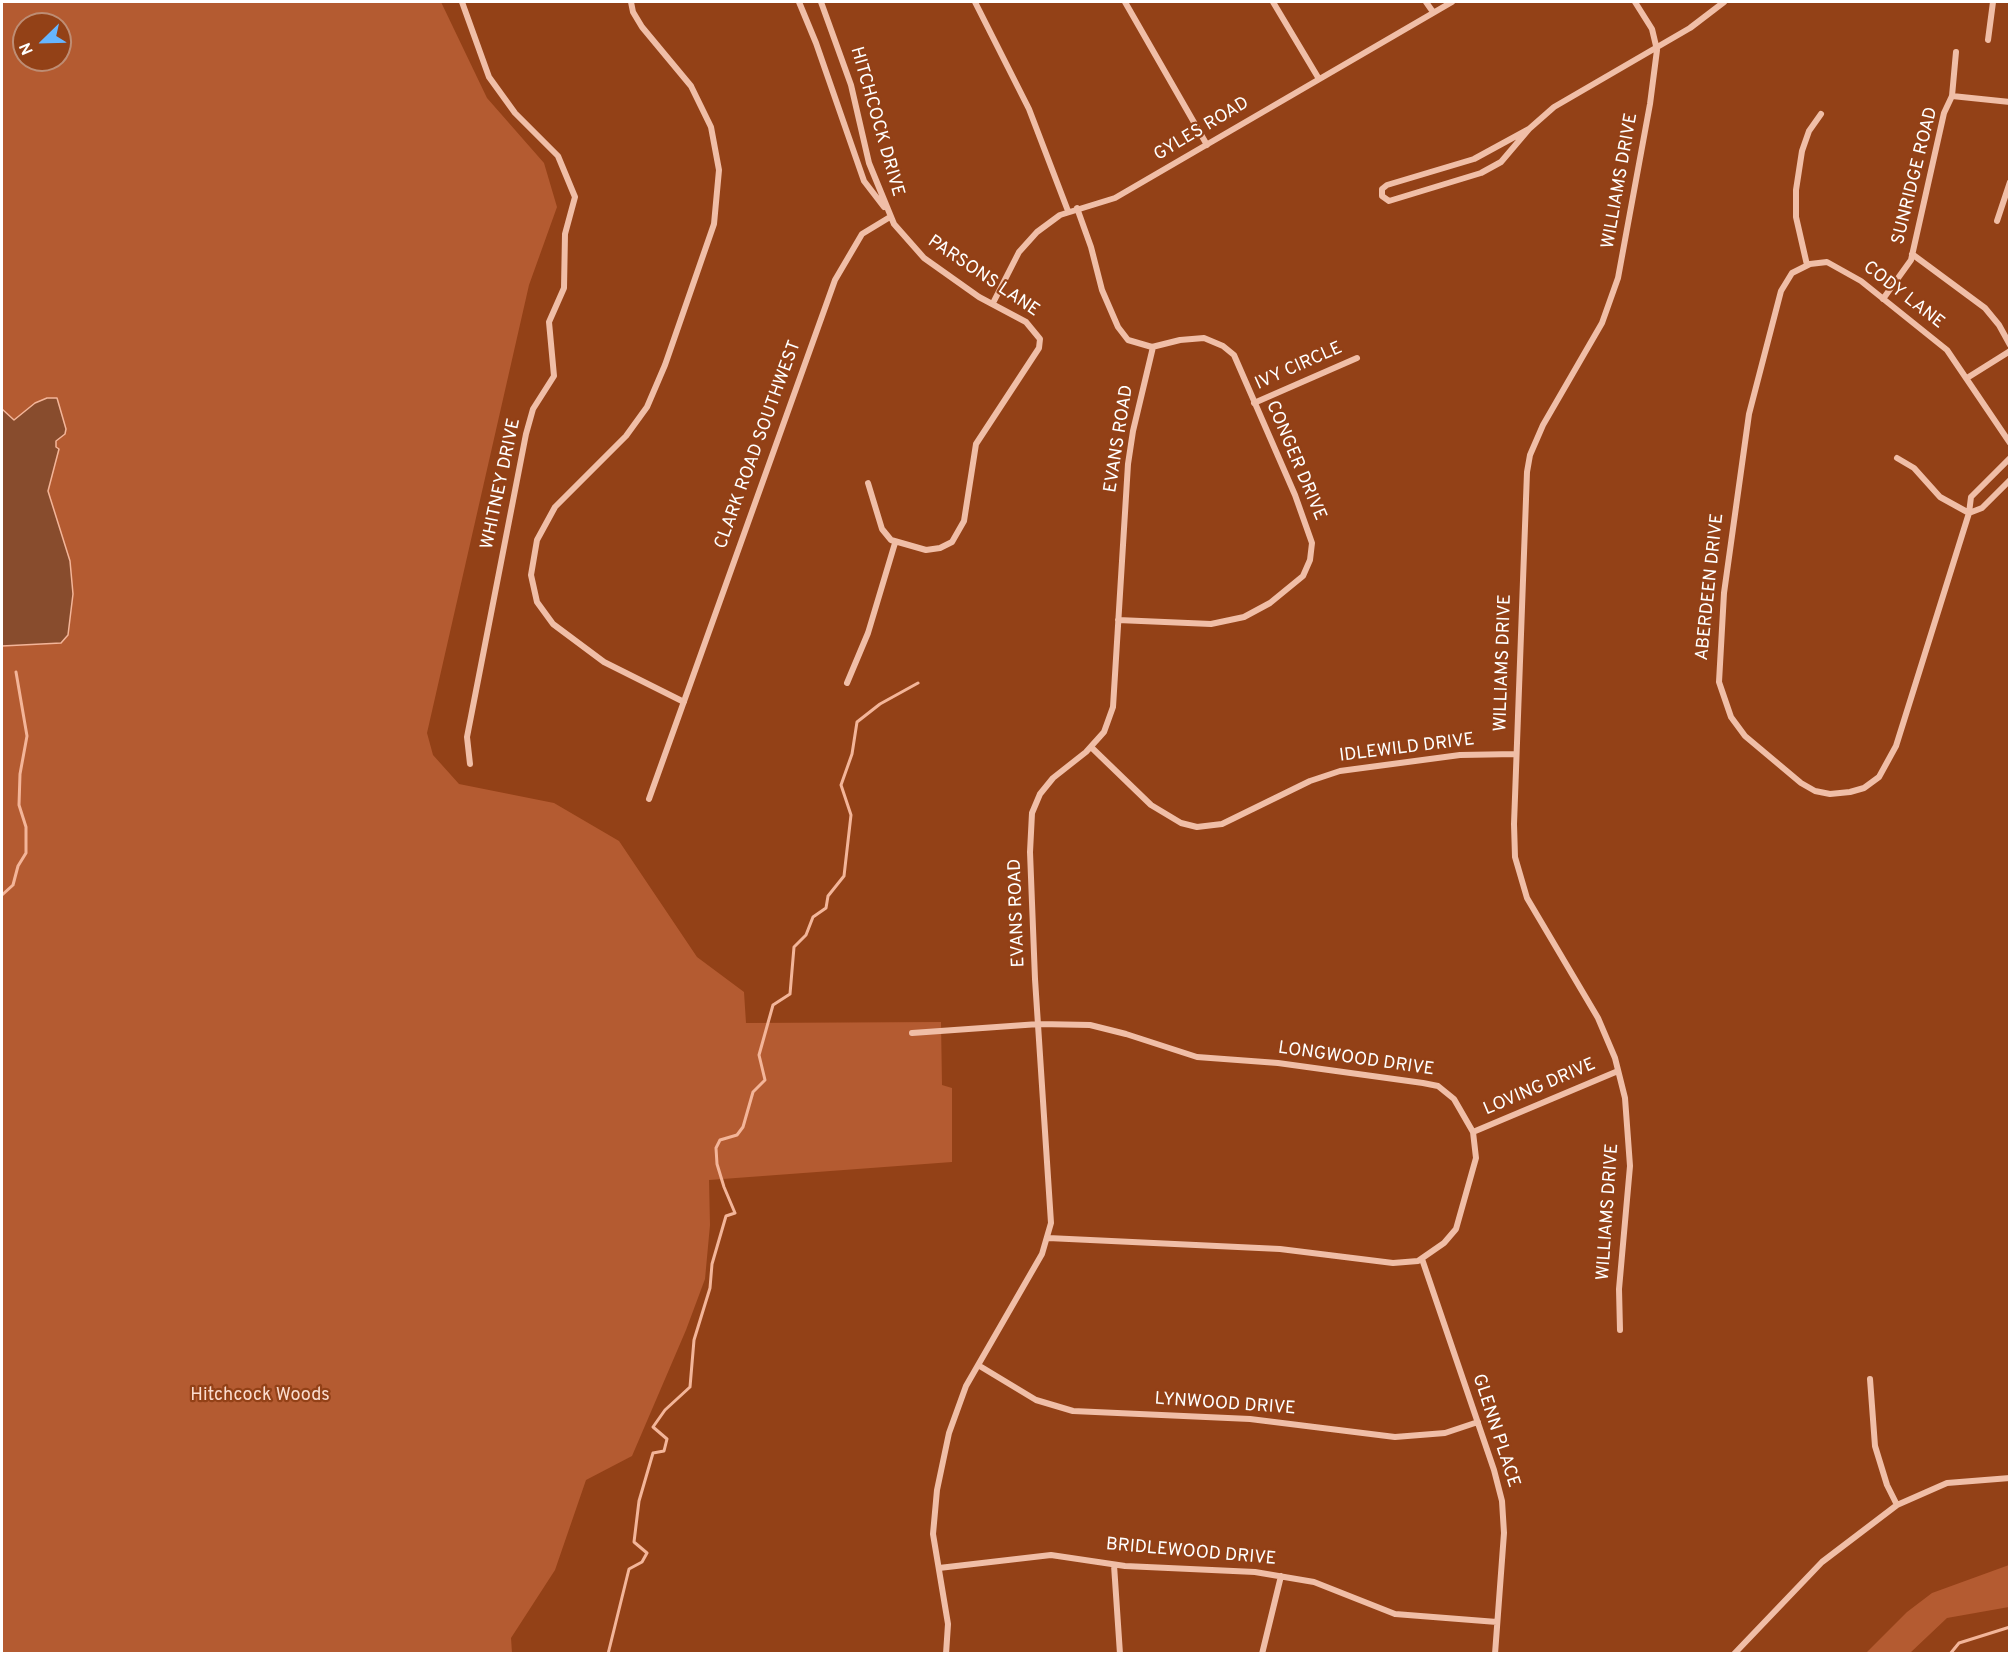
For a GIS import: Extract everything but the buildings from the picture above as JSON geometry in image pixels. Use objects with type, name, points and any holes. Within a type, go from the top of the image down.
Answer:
[{"type":"street","name":"WHITNEY DRIVE","points":[[462,2],[489,77],[515,113],[558,156],[575,197],[565,234],[564,288],[549,322],[554,376],[533,409],[526,434],[467,738],[470,764]]},
{"type":"street","points":[[632,2],[633,12],[642,27],[682,75],[705,112],[715,141],[719,170],[715,215],[706,248],[648,407],[626,436],[555,507],[537,540],[531,574],[537,602],[560,630],[604,662],[684,702]]},
{"type":"street","name":"HITCHCOCK DRIVE","points":[[799,2],[816,43],[864,181],[886,209]]},
{"type":"street","name":"HITCHCOCK DRIVE","points":[[821,2],[846,69],[864,146],[886,209]]},
{"type":"street","points":[[975,2],[1029,109],[1068,211]]},
{"type":"street","points":[[1125,2],[1207,145]]},
{"type":"street","points":[[1274,2],[1319,80]]},
{"type":"street","points":[[1426,2],[1433,12]]},
{"type":"street","name":"GYLES ROAD","points":[[993,303],[1019,252],[1047,224],[1068,211],[1115,198],[1452,2]]},
{"type":"street","name":"WILLIAMS DRIVE","points":[[1620,1330],[1619,1289],[1630,1166],[1625,1098],[1618,1071],[1598,1018],[1569,965],[1533,910],[1522,885],[1514,841],[1524,507],[1530,455],[1543,425],[1602,323],[1614,293],[1650,104],[1656,45],[1652,29],[1635,2]]},
{"type":"street","points":[[1529,129],[1474,159],[1387,185],[1382,189],[1382,196],[1389,201],[1481,173],[1500,162],[1529,129],[1554,108],[1656,45],[1690,28],[1724,2]]},
{"type":"street","points":[[1988,40],[1992,2]]},
{"type":"street","name":"SUNRIDGE ROAD","points":[[1883,299],[1907,268],[1912,254],[1944,113],[1952,96],[1956,52]]},
{"type":"street","points":[[1952,96],[2010,102]]},
{"type":"street","points":[[1806,265],[1796,217],[1796,190],[1802,151],[1809,131],[1821,114]]},
{"type":"street","points":[[1998,221],[2010,182]]},
{"type":"street","points":[[1077,208],[1091,247],[1102,290],[1118,327],[1128,340],[1135,344],[1153,347]]},
{"type":"street","name":"PARSONS LANE","points":[[886,209],[903,237],[924,258],[979,297],[1026,322],[1038,335],[1039,348],[975,444],[964,521],[958,534],[946,545],[933,550],[895,543]]},
{"type":"street","name":"CLARK ROAD SOUTHWEST","points":[[649,799],[666,759],[684,702],[835,280],[862,234],[890,217]]},
{"type":"street","points":[[1912,254],[1985,308],[1999,325],[2010,345]]},
{"type":"street","name":"CODY LANE","points":[[1806,265],[1821,262],[1833,263],[1947,350],[1994,423],[2010,443]]},
{"type":"street","name":"ABERDEEN DRIVE","points":[[1806,265],[1792,273],[1784,284],[1749,414],[1735,501],[1718,671],[1721,693],[1738,727],[1753,744],[1808,787],[1830,794],[1850,792],[1872,783],[1886,770],[1896,746],[1969,513],[1971,497],[2010,458]]},
{"type":"street","name":"CONGER DRIVE","points":[[1118,620],[1211,624],[1233,621],[1270,603],[1303,576],[1312,552],[1311,534],[1234,355],[1223,346],[1195,338],[1153,347]]},
{"type":"street","name":"EVANS ROAD","points":[[946,1653],[948,1624],[933,1534],[939,1475],[959,1401],[1037,1264],[1048,1238],[1051,1213],[1035,979],[1030,852],[1032,813],[1040,794],[1053,778],[1091,747],[1104,732],[1113,707],[1128,464],[1153,347]]},
{"type":"street","points":[[1967,378],[2010,351]]},
{"type":"street","name":"IVY CIRCLE","points":[[1254,403],[1357,358]]},
{"type":"street","points":[[1897,458],[1914,468],[1940,497],[1969,513],[1982,508],[2010,480]]},
{"type":"street","points":[[847,682],[868,633],[895,543],[882,529],[868,483]]},
{"type":"street","name":"IDLEWILD DRIVE","points":[[1091,747],[1151,805],[1181,823],[1197,827],[1222,824],[1310,781],[1340,771],[1460,754],[1516,754]]},
{"type":"street","name":"LONGWOOD DRIVE","points":[[912,1032],[1039,1024],[1105,1028],[1197,1057],[1278,1063],[1438,1086],[1454,1099],[1473,1132],[1476,1158],[1456,1229],[1444,1243],[1422,1259],[1404,1264],[1280,1249],[1048,1238]]},
{"type":"street","name":"LOVING DRIVE","points":[[1473,1132],[1618,1071]]},
{"type":"street","name":"GLENN PLACE","points":[[1422,1259],[1496,1478],[1503,1517],[1495,1653]]},
{"type":"street","name":"LYNWOOD DRIVE","points":[[978,1365],[1036,1400],[1073,1411],[1250,1419],[1395,1437],[1445,1433],[1478,1422]]},
{"type":"street","points":[[1870,1379],[1875,1446],[1887,1485],[1897,1505]]},
{"type":"street","points":[[1734,1653],[1822,1562],[1897,1505],[1947,1483],[1981,1478],[2010,1478]]},
{"type":"street","name":"BRIDLEWOOD DRIVE","points":[[939,1568],[1051,1555],[1114,1565],[1210,1568],[1281,1576],[1332,1587],[1399,1615],[1497,1622]]},
{"type":"street","points":[[1114,1565],[1120,1653]]},
{"type":"street","points":[[1262,1653],[1281,1576]]},
{"type":"green space","name":"Hitchcock Woods","points":[[2,2],[441,2],[487,98],[544,163],[557,207],[529,285],[427,733],[433,755],[459,784],[554,803],[619,841],[697,957],[744,992],[746,1023],[941,1022],[942,1085],[952,1088],[952,1162],[709,1180],[710,1225],[705,1279],[686,1330],[632,1456],[586,1480],[555,1570],[511,1638],[512,1653],[2,1654]]},
{"type":"green space","points":[[2009,1565],[2009,1607],[1947,1618],[1910,1653],[1866,1653],[1907,1612],[1932,1593]]},
{"type":"shaded area","points":[[47,398],[57,398],[66,429],[65,434],[56,441],[56,447],[59,449],[48,491],[70,561],[73,594],[68,635],[61,643],[2,646],[2,409],[14,420],[35,403]]},
{"type":"waterway","points":[[2,895],[13,885],[18,866],[26,853],[26,827],[19,805],[20,774],[27,736],[16,672]]},
{"type":"waterway","points":[[608,1654],[629,1569],[642,1562],[647,1553],[634,1542],[639,1501],[653,1453],[664,1451],[667,1439],[653,1427],[665,1410],[690,1387],[694,1340],[710,1288],[712,1264],[726,1216],[735,1213],[717,1164],[716,1148],[720,1140],[737,1135],[743,1127],[753,1092],[765,1080],[759,1055],[773,1005],[790,994],[794,947],[806,935],[813,917],[826,908],[828,896],[844,876],[851,815],[841,785],[852,754],[857,722],[880,704],[918,683]]},
{"type":"waterway","points":[[1950,1654],[1959,1643],[2010,1627]]}]
